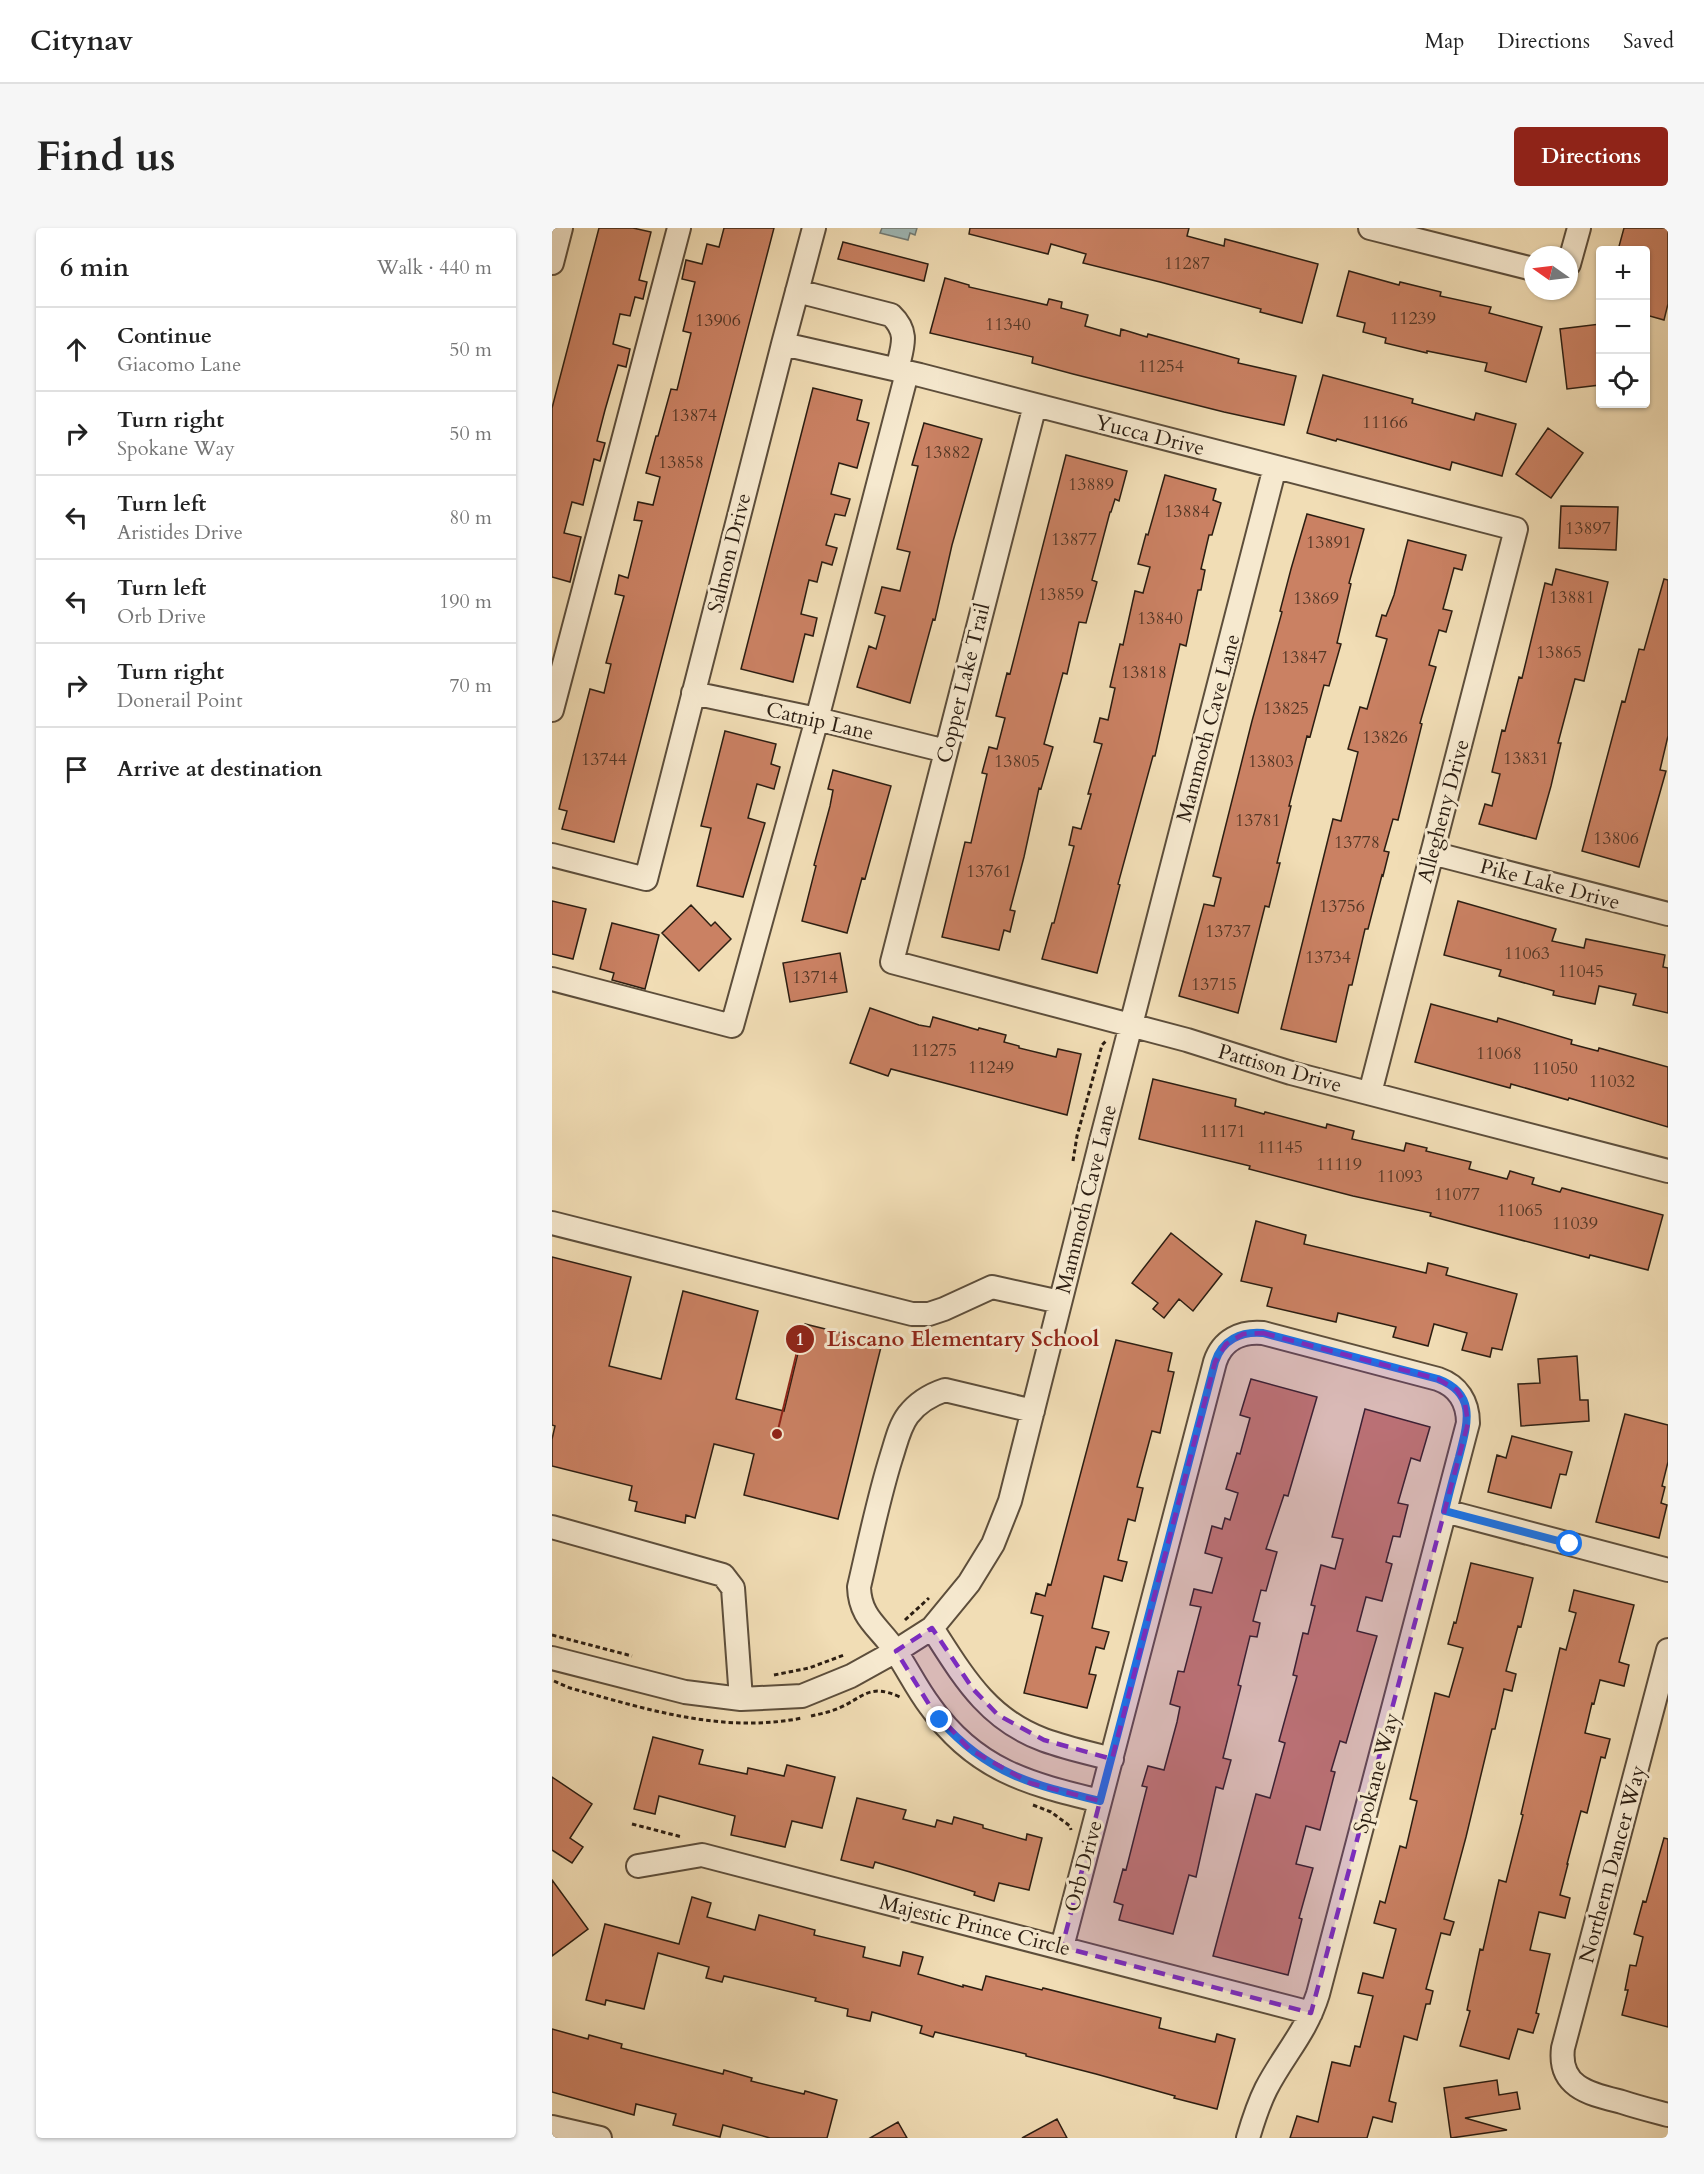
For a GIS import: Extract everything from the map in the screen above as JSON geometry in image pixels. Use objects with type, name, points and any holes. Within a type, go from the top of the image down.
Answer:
[{"type":"street","points":[[552,263],[561,228]]},
{"type":"street","points":[[552,710],[679,228]]},
{"type":"street","name":"Salmon Drive","points":[[552,855],[646,879],[814,228]]},
{"type":"street","points":[[1370,228],[1524,266]]},
{"type":"street","points":[[1574,246],[1579,228]]},
{"type":"street","points":[[552,979],[732,1026],[817,719],[902,372],[904,336],[900,323],[891,315],[797,291]]},
{"type":"street","name":"Yucca Drive","points":[[783,344],[1035,405],[1516,529]]},
{"type":"street","name":"Copper Lake Trail","points":[[892,962],[1035,405]]},
{"type":"street","name":"Mammoth Cave Lane","points":[[552,1658],[685,1692],[741,1699],[802,1696],[851,1676],[896,1652],[932,1628],[969,1583],[993,1544],[1010,1501],[1275,467]]},
{"type":"street","name":"Allegheny Drive","points":[[1370,1093],[1516,529]]},
{"type":"street","name":"Catnip Lane","points":[[693,693],[817,719],[946,751]]},
{"type":"street","name":"Pike Lake Drive","points":[[1432,853],[1668,914]]},
{"type":"street","name":"Pattison Drive","points":[[892,962],[1187,1040],[1269,1067],[1668,1171]]},
{"type":"street","points":[[552,1223],[912,1314],[929,1314],[944,1310],[992,1287],[1060,1302]]},
{"type":"street","name":"Spokane Way","points":[[1234,1338],[1248,1333],[1263,1333],[1438,1379],[1451,1385],[1461,1396],[1467,1410],[1467,1423],[1445,1511],[1311,2013],[1297,2042],[1266,2088],[1248,2138]]},
{"type":"street","name":"Orb Drive","points":[[1062,1947],[1215,1362],[1221,1349],[1234,1338]]},
{"type":"street","points":[[1033,1410],[945,1390],[932,1394],[920,1402],[907,1416],[899,1432],[882,1487],[859,1587],[859,1600],[863,1611],[896,1652],[940,1720],[969,1749],[1022,1780],[1100,1801]]},
{"type":"street","points":[[1445,1511],[1668,1570]]},
{"type":"street","points":[[552,1527],[723,1575],[733,1588],[741,1699]]},
{"type":"street","points":[[932,1628],[973,1689],[998,1715],[1016,1727],[1044,1740],[1112,1759]]},
{"type":"street","name":"Northern Dancer Way","points":[[1668,1650],[1563,2048],[1563,2063],[1569,2077],[1579,2088],[1590,2094],[1668,2115]]},
{"type":"street","name":"Majestic Prince Circle","points":[[638,1866],[702,1855],[1311,2013]]},
{"type":"street","points":[[552,2127],[600,2138]]},
{"type":"path","points":[[903,1621],[933,1593]]},
{"type":"path","points":[[552,1635],[633,1656]]},
{"type":"path","points":[[774,1675],[809,1668],[846,1654]]},
{"type":"path","points":[[1031,1804],[1060,1818],[1070,1826],[1072,1833]]},
{"type":"path","points":[[632,1824],[689,1839]]},
{"type":"highlighted area","points":[[1263,1333],[1438,1379],[1457,1390],[1465,1403],[1468,1423],[1311,2013],[1062,1947],[1100,1801],[1030,1783],[969,1749],[930,1706],[896,1651],[932,1628],[973,1689],[998,1715],[1044,1740],[1112,1759],[1215,1362],[1226,1344],[1243,1334]]},
{"type":"water","points":[[882,228],[917,228],[915,235],[910,233],[908,240],[880,233]]},
{"type":"building","points":[[599,228],[633,228],[651,232],[639,280],[647,282],[643,299],[635,297],[630,316],[620,314],[613,344],[630,349],[626,367],[618,365],[605,410],[597,441],[605,443],[600,461],[594,459],[583,505],[572,502],[564,533],[581,537],[570,582],[552,577],[552,408]]},
{"type":"building","points":[[724,228],[774,228],[614,842],[562,829],[567,811],[559,809],[590,689],[604,693],[611,664],[606,663],[624,596],[615,594],[619,575],[628,578],[642,521],[634,520],[638,502],[653,505],[660,477],[646,473],[671,389],[677,390],[691,333],[683,331],[695,282],[682,279],[686,260],[702,264],[707,244],[719,247]]},
{"type":"building","points":[[970,228],[1189,228],[1187,236],[1224,246],[1225,239],[1318,264],[1302,323],[1260,312],[1261,309],[1083,263],[1086,254],[1051,244],[1048,254],[969,234]]},
{"type":"building","points":[[1624,228],[1668,228],[1668,304],[1664,320],[1650,316],[1650,246],[1619,246]]},
{"type":"building","points":[[843,242],[928,264],[924,281],[838,259]]},
{"type":"building","points":[[1349,271],[1399,285],[1400,282],[1441,292],[1440,296],[1491,307],[1489,313],[1542,327],[1526,382],[1485,371],[1487,363],[1385,343],[1386,338],[1363,332],[1365,323],[1337,316]]},
{"type":"building","points":[[945,278],[969,285],[969,287],[1047,305],[1049,299],[1062,302],[1061,308],[1088,315],[1085,326],[1120,336],[1121,329],[1147,337],[1148,334],[1239,359],[1238,363],[1296,376],[1284,425],[1073,374],[1032,363],[1033,357],[930,333]]},
{"type":"building","points":[[1596,324],[1596,385],[1567,389],[1560,329]]},
{"type":"building","points":[[1323,375],[1413,399],[1412,403],[1474,420],[1476,413],[1516,424],[1502,476],[1452,462],[1450,470],[1307,433]]},
{"type":"building","points":[[813,388],[862,400],[857,420],[869,423],[857,468],[839,463],[831,494],[850,499],[845,516],[835,514],[826,545],[837,548],[832,565],[822,562],[817,582],[809,580],[801,614],[817,618],[813,636],[805,634],[793,682],[741,669]]},
{"type":"building","points":[[924,423],[982,439],[952,545],[935,620],[933,619],[910,703],[857,687],[869,646],[876,649],[885,616],[875,613],[882,587],[900,591],[910,552],[897,549],[918,466],[912,465]]},
{"type":"building","points":[[1548,428],[1583,453],[1551,498],[1516,474]]},
{"type":"building","points":[[1066,455],[1127,471],[1119,501],[1115,499],[1110,512],[1092,580],[1097,582],[1086,623],[1079,622],[1067,674],[1063,673],[1044,744],[1053,747],[1041,789],[1039,788],[1010,910],[1015,911],[1010,932],[1004,930],[999,950],[942,937],[965,842],[971,843],[987,774],[982,773],[989,747],[997,749],[1005,718],[996,716],[1007,673],[1010,674]]},
{"type":"building","points":[[1165,475],[1216,489],[1213,500],[1221,503],[1212,535],[1209,535],[1201,569],[1205,570],[1201,590],[1198,590],[1186,646],[1180,644],[1155,756],[1153,756],[1118,884],[1120,885],[1097,973],[1042,959],[1074,846],[1069,845],[1073,827],[1081,829],[1091,794],[1088,794],[1102,744],[1094,742],[1100,718],[1108,720],[1115,688],[1110,687],[1120,644],[1123,645],[1135,591],[1143,593],[1150,567],[1138,564]]},
{"type":"building","points":[[1561,506],[1618,507],[1616,550],[1559,548]]},
{"type":"building","points":[[1307,514],[1364,529],[1349,583],[1351,584],[1337,643],[1341,644],[1329,686],[1324,685],[1310,737],[1307,736],[1289,806],[1291,806],[1277,863],[1280,863],[1269,907],[1265,906],[1238,1013],[1179,996],[1204,904],[1214,906],[1221,878],[1213,876]]},
{"type":"building","points":[[1408,540],[1466,555],[1462,570],[1454,568],[1443,609],[1452,611],[1446,632],[1439,630],[1429,665],[1436,667],[1420,723],[1422,724],[1398,820],[1393,819],[1384,851],[1389,852],[1383,876],[1368,929],[1365,929],[1352,985],[1349,985],[1336,1042],[1281,1029],[1333,819],[1341,821],[1358,752],[1348,749],[1360,707],[1367,709],[1387,639],[1376,636],[1382,615],[1386,616],[1394,595]]},
{"type":"building","points":[[1556,569],[1608,582],[1584,681],[1575,679],[1558,743],[1561,743],[1551,786],[1536,839],[1479,824],[1485,804],[1492,806],[1500,774],[1492,772],[1502,730],[1505,731],[1519,677],[1522,678],[1545,583],[1552,585]]},
{"type":"building","points":[[1664,579],[1668,580],[1668,736],[1660,770],[1666,771],[1639,867],[1582,851],[1622,701],[1625,702],[1639,649],[1644,650]]},
{"type":"building","points":[[725,731],[776,744],[771,764],[780,767],[774,789],[757,784],[748,818],[765,823],[743,897],[697,886],[711,828],[701,826]]},
{"type":"building","points":[[833,770],[891,786],[847,933],[802,921],[830,806],[833,790],[828,789]]},
{"type":"building","points":[[552,901],[586,909],[573,959],[552,954]]},
{"type":"building","points":[[1458,901],[1556,929],[1552,941],[1584,948],[1586,939],[1665,955],[1663,967],[1668,968],[1668,1013],[1633,1005],[1636,994],[1599,986],[1595,1004],[1553,995],[1554,991],[1499,976],[1501,970],[1444,955]]},
{"type":"building","points":[[691,905],[711,926],[715,922],[731,939],[699,971],[662,933]]},
{"type":"building","points":[[612,923],[659,935],[645,989],[612,980],[614,973],[600,969]]},
{"type":"building","points":[[840,953],[847,992],[790,1002],[783,963]]},
{"type":"building","points":[[1431,1004],[1497,1022],[1498,1018],[1572,1040],[1571,1044],[1598,1051],[1599,1048],[1668,1067],[1668,1127],[1569,1098],[1568,1100],[1511,1084],[1510,1088],[1415,1062]]},
{"type":"building","points":[[870,1008],[919,1025],[930,1027],[933,1017],[978,1030],[979,1028],[1006,1035],[1004,1042],[1056,1057],[1058,1049],[1081,1054],[1067,1115],[891,1069],[888,1076],[850,1063]]},
{"type":"building","points":[[1153,1079],[1236,1099],[1235,1106],[1264,1114],[1265,1112],[1326,1128],[1327,1124],[1354,1131],[1352,1139],[1404,1151],[1406,1143],[1427,1148],[1426,1151],[1471,1162],[1469,1169],[1507,1179],[1510,1171],[1534,1178],[1532,1184],[1560,1192],[1562,1188],[1663,1215],[1648,1270],[1590,1255],[1589,1258],[1430,1216],[1431,1213],[1353,1196],[1249,1169],[1250,1166],[1139,1139]]},
{"type":"building","points":[[1256,1221],[1306,1235],[1304,1244],[1426,1273],[1428,1263],[1448,1268],[1446,1275],[1517,1294],[1502,1350],[1492,1348],[1490,1357],[1462,1350],[1467,1333],[1434,1324],[1428,1346],[1393,1337],[1396,1327],[1338,1313],[1336,1322],[1267,1306],[1272,1288],[1241,1281]]},
{"type":"building","points":[[1171,1233],[1222,1274],[1193,1311],[1179,1299],[1164,1318],[1153,1309],[1158,1303],[1132,1283]]},
{"type":"building","points":[[552,1257],[631,1277],[609,1366],[661,1379],[683,1291],[758,1311],[736,1399],[784,1411],[805,1324],[882,1343],[838,1519],[744,1495],[754,1454],[714,1444],[695,1518],[686,1515],[685,1523],[635,1511],[637,1502],[629,1500],[632,1486],[552,1466],[552,1439],[555,1426],[552,1425]]},
{"type":"building","points":[[1116,1340],[1172,1353],[1168,1371],[1174,1372],[1160,1433],[1152,1431],[1137,1487],[1143,1488],[1135,1521],[1128,1519],[1118,1560],[1127,1562],[1122,1581],[1104,1576],[1092,1628],[1109,1632],[1104,1649],[1096,1647],[1089,1674],[1096,1675],[1087,1708],[1024,1693],[1043,1616],[1031,1613],[1036,1593],[1045,1596],[1048,1584],[1051,1585]]},
{"type":"building","points":[[1577,1356],[1580,1400],[1588,1400],[1589,1421],[1521,1426],[1518,1384],[1540,1383],[1538,1359]]},
{"type":"building","points":[[1251,1379],[1317,1397],[1288,1496],[1284,1495],[1266,1549],[1277,1552],[1266,1591],[1261,1590],[1253,1621],[1260,1623],[1257,1637],[1250,1636],[1238,1685],[1241,1686],[1223,1758],[1231,1760],[1223,1789],[1216,1787],[1196,1877],[1189,1875],[1173,1934],[1119,1920],[1123,1905],[1114,1902],[1123,1869],[1126,1870],[1147,1787],[1142,1786],[1148,1766],[1164,1770],[1177,1722],[1180,1707],[1170,1704],[1178,1671],[1184,1672],[1201,1607],[1190,1605],[1194,1589],[1212,1593],[1222,1558],[1205,1553],[1212,1526],[1222,1529],[1225,1518],[1230,1520],[1238,1493],[1226,1489],[1237,1453],[1240,1454],[1250,1418],[1240,1415]]},
{"type":"building","points":[[1365,1409],[1430,1427],[1420,1461],[1411,1458],[1398,1503],[1408,1505],[1400,1537],[1393,1536],[1386,1562],[1392,1564],[1382,1601],[1366,1597],[1357,1631],[1377,1636],[1346,1743],[1340,1741],[1331,1771],[1335,1772],[1320,1830],[1306,1826],[1296,1864],[1313,1868],[1299,1918],[1302,1919],[1288,1975],[1213,1956],[1256,1794],[1270,1798],[1285,1743],[1279,1741],[1297,1676],[1293,1675],[1303,1633],[1308,1634],[1315,1606],[1311,1605],[1321,1565],[1335,1569],[1343,1539],[1332,1537]]},
{"type":"building","points":[[1625,1414],[1668,1425],[1668,1462],[1662,1486],[1665,1487],[1661,1503],[1667,1505],[1659,1538],[1596,1522]]},
{"type":"building","points":[[1512,1436],[1572,1452],[1566,1475],[1560,1474],[1551,1508],[1488,1492],[1497,1455],[1506,1458]]},
{"type":"building","points":[[1471,1563],[1533,1578],[1521,1627],[1518,1626],[1506,1671],[1516,1674],[1512,1691],[1504,1689],[1495,1729],[1492,1729],[1444,1919],[1454,1922],[1450,1935],[1441,1933],[1426,1989],[1433,1991],[1430,2004],[1426,2004],[1417,2040],[1404,2036],[1389,2101],[1396,2103],[1392,2122],[1373,2117],[1367,2138],[1290,2138],[1297,2116],[1318,2122],[1332,2062],[1350,2066],[1355,2046],[1360,2047],[1373,1996],[1358,1993],[1363,1973],[1383,1978],[1396,1929],[1374,1923],[1380,1901],[1385,1903],[1400,1846],[1406,1848],[1417,1801],[1410,1799],[1435,1693],[1449,1697],[1463,1648],[1448,1644],[1454,1622],[1456,1623]]},
{"type":"building","points":[[1574,1590],[1634,1605],[1619,1662],[1629,1665],[1624,1686],[1600,1680],[1594,1704],[1592,1703],[1585,1733],[1610,1739],[1605,1758],[1601,1757],[1587,1813],[1581,1811],[1567,1864],[1560,1895],[1570,1898],[1565,1918],[1539,1912],[1530,1950],[1550,1954],[1536,2013],[1539,2014],[1533,2033],[1518,2029],[1509,2059],[1460,2046],[1470,2011],[1467,2010],[1480,1949],[1483,1950],[1499,1880],[1506,1882],[1523,1815],[1521,1814],[1560,1648],[1566,1650],[1576,1613],[1569,1611]]},
{"type":"building","points":[[653,1737],[703,1750],[699,1764],[747,1774],[748,1768],[784,1776],[787,1765],[835,1777],[822,1828],[792,1821],[785,1847],[731,1835],[735,1816],[659,1796],[655,1814],[634,1809]]},
{"type":"building","points":[[552,1777],[592,1804],[570,1838],[583,1847],[572,1863],[552,1850]]},
{"type":"building","points":[[857,1798],[906,1810],[903,1819],[935,1827],[937,1820],[952,1824],[954,1817],[1026,1840],[1027,1834],[1042,1838],[1029,1890],[999,1883],[994,1901],[974,1895],[975,1892],[875,1862],[873,1868],[841,1860]]},
{"type":"building","points":[[1664,1838],[1668,1839],[1668,2027],[1622,2015],[1628,1990],[1625,1990],[1630,1965],[1636,1966],[1643,1937],[1634,1934],[1643,1901],[1646,1902]]},
{"type":"building","points":[[552,1880],[588,1929],[552,1956]]},
{"type":"building","points":[[692,1897],[711,1903],[707,1917],[755,1930],[759,1915],[815,1930],[814,1935],[865,1947],[863,1957],[900,1966],[903,1952],[923,1957],[918,1974],[963,1987],[963,1985],[982,1990],[986,1976],[1161,2018],[1159,2028],[1215,2042],[1217,2034],[1235,2039],[1217,2109],[1026,2056],[1026,2054],[935,2032],[933,2037],[920,2033],[922,2026],[872,2012],[870,2021],[847,2016],[848,2009],[815,2001],[816,1998],[724,1976],[722,1982],[706,1978],[709,1967],[658,1953],[644,2009],[606,2000],[605,2005],[586,2000],[605,1924],[679,1944]]},
{"type":"building","points":[[552,2029],[588,2039],[589,2035],[622,2044],[621,2048],[723,2074],[724,2070],[752,2078],[751,2081],[804,2094],[805,2091],[837,2100],[827,2138],[770,2138],[723,2125],[720,2137],[673,2125],[676,2114],[636,2104],[634,2115],[552,2092]]},
{"type":"building","points":[[1497,2080],[1499,2095],[1517,2092],[1520,2109],[1465,2118],[1507,2130],[1451,2138],[1444,2088]]},
{"type":"building","points":[[1057,2119],[1067,2138],[1022,2138]]},
{"type":"building","points":[[898,2122],[907,2138],[870,2138]]},
{"type":"place","name":"Liscano Elementary School","points":[[777,1434]]},
{"type":"route","points":[[940,1720],[969,1749],[1004,1771],[1030,1783],[1100,1801],[1215,1362],[1226,1344],[1243,1334],[1263,1333],[1438,1379],[1451,1385],[1465,1403],[1467,1423],[1445,1511],[1570,1544]]}]
